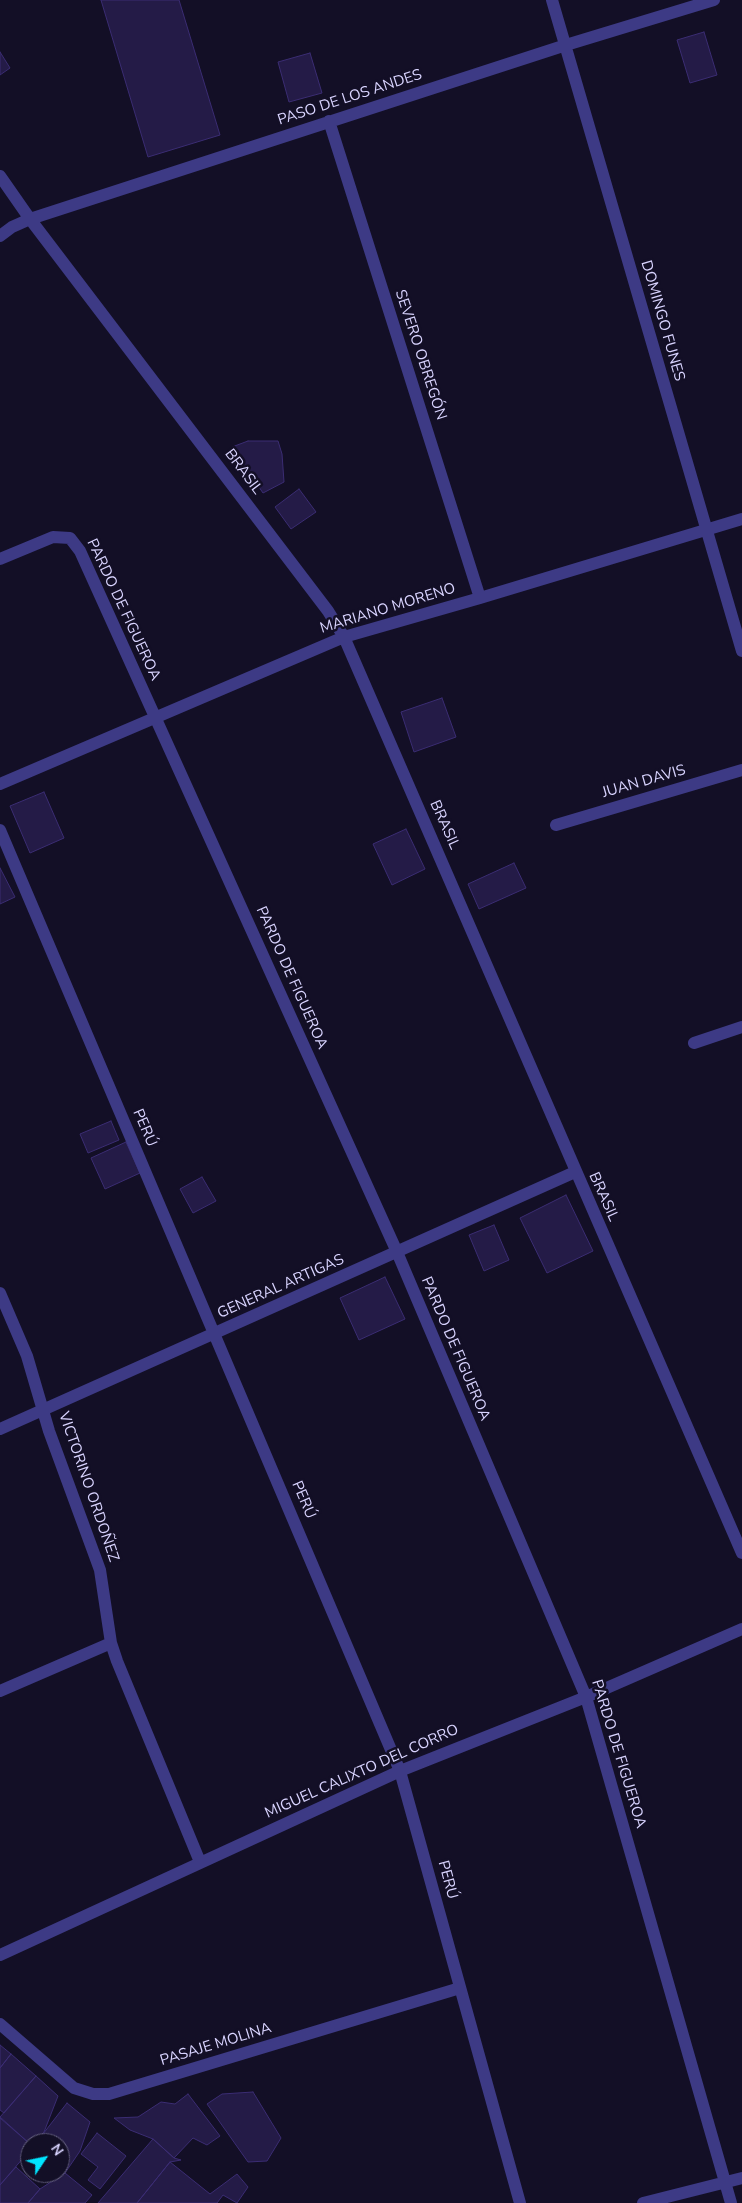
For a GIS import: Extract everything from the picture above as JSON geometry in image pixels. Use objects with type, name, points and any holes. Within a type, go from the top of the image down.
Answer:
[{"type":"street","name":"DOMINGO FUNES","points":[[552,0],[742,651]]},
{"type":"street","name":"PASO DE LOS ANDES","points":[[0,236],[12,227],[30,219],[566,45],[714,0]]},
{"type":"street","name":"SEVERO OBREGÓN","points":[[329,121],[480,598]]},
{"type":"street","name":"BRASIL","points":[[0,176],[30,219],[328,611],[344,636],[575,1172],[742,1553]]},
{"type":"street","name":"MARIANO MORENO","points":[[0,784],[344,636],[480,598],[742,519]]},
{"type":"street","name":"PARDO DE FIGUEROA","points":[[0,559],[53,538],[70,538],[80,552],[397,1252],[586,1697],[731,2203]]},
{"type":"street","name":"JUAN DAVIS","points":[[556,825],[742,770]]},
{"type":"street","name":"PERÚ","points":[[0,830],[400,1771],[520,2203]]},
{"type":"street","points":[[694,1043],[742,1027]]},
{"type":"street","name":"GENERAL ARTIGAS","points":[[0,1429],[214,1335],[575,1172]]},
{"type":"street","name":"VICTORINO ORDOÑEZ","points":[[0,1292],[27,1356],[49,1431],[100,1570],[111,1643],[117,1661],[200,1862]]},
{"type":"street","name":"MIGUEL CALIXTO DEL CORRO","points":[[0,1955],[400,1771],[586,1697],[742,1629]]},
{"type":"street","points":[[0,1691],[111,1643]]},
{"type":"street","name":"PASAJE MOLINA","points":[[0,2024],[74,2088],[93,2094],[109,2094],[460,1988]]},
{"type":"street","points":[[643,2203],[742,2178]]},
{"type":"building","points":[[101,0],[179,0],[220,135],[148,157]]},
{"type":"building","points":[[704,32],[717,75],[690,83],[677,40]]},
{"type":"building","points":[[0,52],[10,68],[0,75]]},
{"type":"building","points":[[310,53],[322,93],[289,102],[278,62]]},
{"type":"building","points":[[248,441],[278,441],[282,454],[284,482],[263,493],[232,447]]},
{"type":"building","points":[[299,489],[316,512],[291,529],[275,507]]},
{"type":"building","points":[[442,698],[456,737],[414,752],[401,712]]},
{"type":"building","points":[[44,792],[64,838],[30,853],[10,806]]},
{"type":"building","points":[[406,829],[425,869],[392,885],[373,844]]},
{"type":"building","points":[[514,863],[526,888],[479,909],[468,884]]},
{"type":"building","points":[[0,868],[15,897],[0,904]]},
{"type":"building","points":[[111,1121],[119,1140],[88,1153],[80,1134]]},
{"type":"building","points":[[126,1142],[140,1173],[105,1189],[91,1158]]},
{"type":"building","points":[[202,1177],[216,1201],[193,1213],[180,1189]]},
{"type":"building","points":[[566,1195],[593,1251],[547,1273],[520,1218]]},
{"type":"building","points":[[494,1225],[509,1260],[484,1271],[469,1235]]},
{"type":"building","points":[[385,1277],[405,1319],[359,1340],[340,1298]]},
{"type":"building","points":[[0,2045],[11,2054],[0,2068]]},
{"type":"building","points":[[11,2054],[36,2076],[4,2113],[0,2110],[0,2068]]},
{"type":"building","points":[[36,2076],[58,2096],[43,2133],[20,2133],[20,2135],[0,2117]]},
{"type":"building","points":[[253,2092],[281,2138],[267,2161],[248,2162],[207,2104],[222,2094]]},
{"type":"building","points":[[188,2094],[220,2136],[207,2145],[193,2138],[174,2158],[153,2139],[130,2130],[114,2118],[138,2117],[161,2102],[175,2104]]},
{"type":"building","points":[[67,2103],[90,2122],[80,2151],[70,2166],[70,2133],[44,2133]]},
{"type":"building","points":[[0,2118],[20,2135],[20,2162],[0,2185]]},
{"type":"building","points":[[97,2133],[126,2156],[100,2189],[88,2180],[98,2167],[81,2154]]},
{"type":"building","points":[[153,2139],[174,2158],[181,2160],[170,2162],[137,2203],[98,2203]]},
{"type":"building","points":[[170,2162],[210,2194],[237,2174],[248,2187],[237,2203],[223,2195],[217,2203],[137,2203]]},
{"type":"building","points":[[16,2167],[20,2171],[20,2183],[33,2183],[40,2189],[28,2203],[0,2203],[0,2185]]},
{"type":"building","points":[[70,2177],[92,2195],[85,2203],[28,2203],[40,2189],[49,2183],[70,2183]]}]
